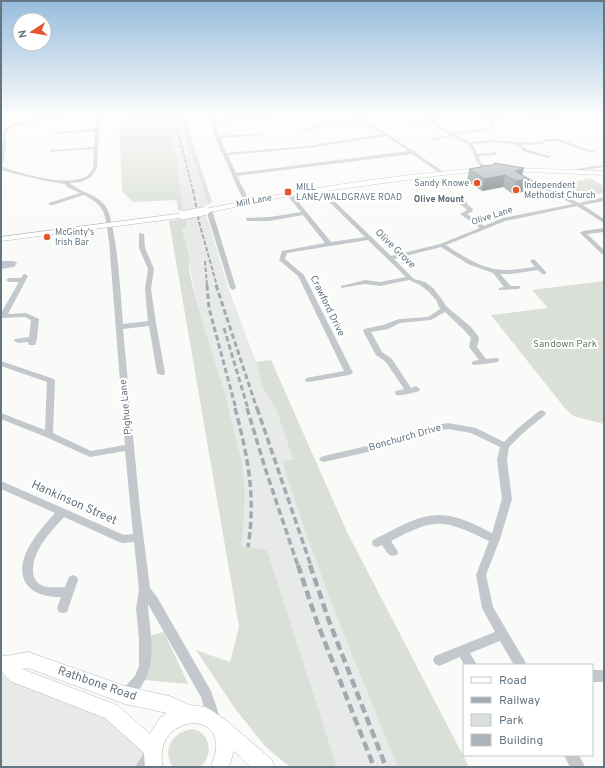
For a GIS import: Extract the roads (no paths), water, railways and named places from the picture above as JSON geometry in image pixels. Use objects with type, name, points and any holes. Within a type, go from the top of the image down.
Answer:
[{"type":"street","points":[[4,152],[2,168],[67,183],[80,180],[93,174],[95,168],[95,152]]},
{"type":"street","points":[[247,202],[225,154],[251,152]]},
{"type":"street","points":[[234,175],[414,152],[443,173]]},
{"type":"street","points":[[474,152],[478,161],[488,170]]},
{"type":"street","points":[[529,152],[541,157],[548,157]]},
{"type":"street","points":[[476,155],[495,153],[501,155]]},
{"type":"street","points":[[574,172],[576,170],[604,166]]},
{"type":"street","name":"Mill Lane","points":[[1,239],[184,215],[289,194],[443,173],[488,170]]},
{"type":"street","points":[[505,170],[604,173]]},
{"type":"street","points":[[505,170],[579,205],[604,221]]},
{"type":"street","name":"Pighue Lane","points":[[67,183],[69,186],[85,193],[103,206],[110,224],[138,538],[145,590],[142,608],[145,638],[145,666],[139,680],[125,695]]},
{"type":"street","points":[[51,204],[85,193]]},
{"type":"street","name":"Olive Grove","points":[[323,193],[410,278],[424,284],[435,295],[443,307],[468,328],[476,338],[473,347],[485,362]]},
{"type":"street","points":[[289,194],[329,244]]},
{"type":"street","name":"Olive Lane","points":[[389,258],[442,245],[503,220],[604,199]]},
{"type":"street","points":[[465,203],[463,204],[470,209],[470,211],[462,214],[484,228]]},
{"type":"street","points":[[207,210],[233,288]]},
{"type":"street","points":[[248,219],[270,219],[304,213]]},
{"type":"street","points":[[604,230],[583,233],[604,252]]},
{"type":"street","points":[[144,237],[142,248],[151,268],[148,289],[161,374]]},
{"type":"street","name":"Crawford Drive","points":[[309,380],[349,373],[300,275],[282,260],[284,252],[368,238]]},
{"type":"street","points":[[442,245],[467,262],[502,272],[542,270],[533,261]]},
{"type":"street","points":[[1,263],[14,263],[12,266],[1,267]]},
{"type":"street","points":[[494,270],[509,288]]},
{"type":"street","points":[[2,316],[24,278],[9,280]]},
{"type":"street","points":[[343,287],[366,282],[380,284],[410,278]]},
{"type":"street","points":[[501,289],[518,287]]},
{"type":"street","points":[[399,393],[412,390],[389,361],[379,353],[367,331],[385,327],[399,321],[429,319],[444,310],[443,307]]},
{"type":"street","points":[[2,316],[26,315],[35,319],[32,341],[18,341]]},
{"type":"street","points":[[119,328],[152,323]]},
{"type":"street","points":[[476,363],[495,360]]},
{"type":"street","points":[[1,363],[50,381],[49,435]]},
{"type":"street","points":[[520,664],[488,608],[481,575],[495,539],[507,500],[502,460],[506,446],[520,431],[542,413]]},
{"type":"street","points":[[1,416],[49,435],[90,454],[130,447]]},
{"type":"street","name":"Bonchurch Drive","points":[[324,459],[385,445],[435,428],[448,426],[473,430],[506,446]]},
{"type":"street","name":"Hankinson Street","points":[[1,485],[123,539],[138,538]]},
{"type":"street","points":[[62,512],[31,551],[27,568],[28,578],[34,586],[42,590],[69,592]]},
{"type":"street","points":[[393,552],[381,542],[424,521],[436,518],[456,522],[495,539]]},
{"type":"street","points":[[64,608],[73,580]]},
{"type":"street","name":"Pighue Lane","points":[[145,590],[153,601],[207,695],[216,723]]},
{"type":"street","points":[[439,660],[504,634]]},
{"type":"street","points":[[462,650],[470,664]]},
{"type":"street","name":"Rathbone Road","points":[[3,664],[28,660],[125,695],[169,705],[188,714]]},
{"type":"street","name":"Rathbone Road","points":[[3,664],[16,675],[111,711],[151,759]]},
{"type":"street","points":[[593,676],[604,676]]},
{"type":"street","points":[[151,759],[158,737],[166,726],[176,718],[188,714],[198,714],[207,716],[216,723],[265,767]]},
{"type":"street","points":[[216,723],[224,735],[226,747],[224,760],[220,767]]},
{"type":"street","points":[[572,756],[578,767]]},
{"type":"railway","points":[[183,152],[193,191]]},
{"type":"railway","points":[[193,190],[199,222],[217,286]]},
{"type":"railway","points":[[205,261],[207,286]]},
{"type":"railway","points":[[207,285],[209,308],[236,409]]},
{"type":"railway","points":[[216,285],[257,409]]},
{"type":"railway","points":[[224,328],[248,409]]},
{"type":"railway","points":[[235,408],[244,443],[251,494],[248,547]]},
{"type":"railway","points":[[247,408],[266,471],[298,566]]},
{"type":"railway","points":[[257,408],[311,566]]},
{"type":"railway","points":[[298,565],[317,622],[374,767]]},
{"type":"railway","points":[[310,565],[329,621],[386,767]]},
{"type":"place","name":"Sandy Knowe","points":[[477,183]]},
{"type":"place","name":"Independent Methodist Church","points":[[516,190]]},
{"type":"place","name":"MILL LANE/WALDGRAVE ROAD","points":[[288,192]]},
{"type":"place","name":"McGinty's Irish Bar","points":[[47,237]]},
{"type":"district","name":"Olive Mount","points":[[439,199]]},
{"type":"park label","name":"Sandown Park","points":[[565,344]]}]
